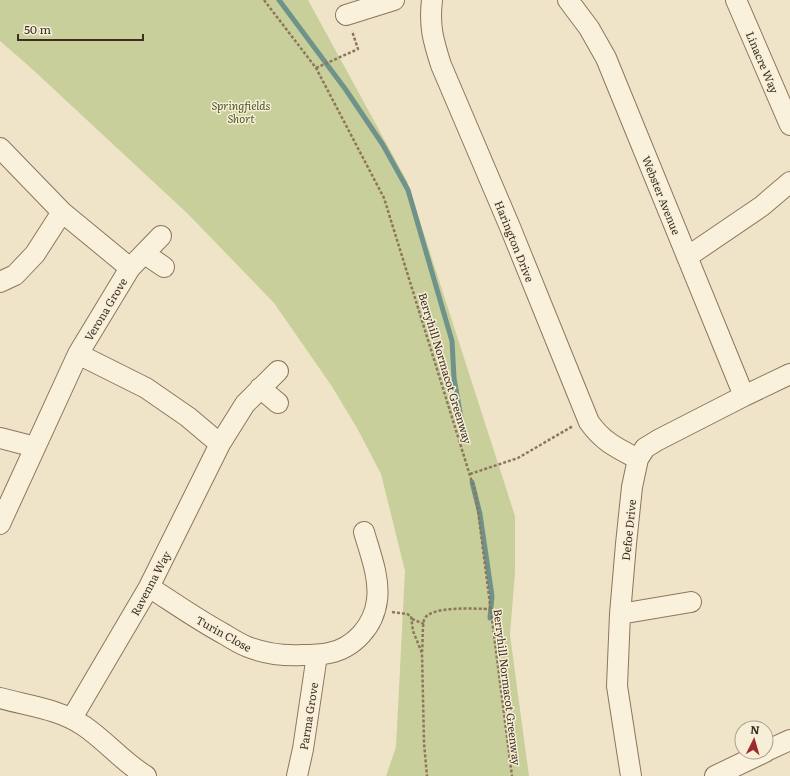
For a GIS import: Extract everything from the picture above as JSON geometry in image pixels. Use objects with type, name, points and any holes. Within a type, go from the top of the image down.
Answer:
[{"type":"street","points":[[346,14],[394,0]]},
{"type":"street","name":"Harington Drive","points":[[432,0],[430,13],[432,39],[441,65],[510,227],[587,418],[598,435],[615,447],[638,459]]},
{"type":"street","name":"Webster Avenue","points":[[568,0],[588,28],[606,58],[744,396]]},
{"type":"street","name":"Linacre Way","points":[[736,0],[790,125]]},
{"type":"street","name":"Verona Grove","points":[[0,148],[62,212],[130,268],[78,354],[0,524]]},
{"type":"street","points":[[687,256],[762,206],[790,182]]},
{"type":"street","points":[[0,282],[15,274],[35,254],[62,212]]},
{"type":"street","points":[[130,268],[161,236]]},
{"type":"street","points":[[144,254],[164,268]]},
{"type":"street","points":[[78,354],[146,388],[188,417],[220,444]]},
{"type":"street","name":"Ravenna Way","points":[[72,718],[149,587],[220,444],[245,404],[278,371]]},
{"type":"street","name":"Defoe Drive","points":[[631,776],[617,686],[620,614],[632,487],[638,459],[645,448],[658,440],[790,374]]},
{"type":"street","points":[[260,388],[278,403]]},
{"type":"street","points":[[0,438],[35,447]]},
{"type":"street","name":"Turin Close","points":[[149,587],[210,627],[246,647],[266,654],[317,655],[330,653],[342,649],[353,642],[367,628],[376,609],[378,589],[364,532]]},
{"type":"street","points":[[620,614],[691,602]]},
{"type":"street","name":"Parma Grove","points":[[297,776],[303,749],[317,655]]},
{"type":"street","points":[[0,698],[56,712],[72,718],[84,726],[130,766],[145,776]]},
{"type":"street","points":[[774,748],[790,740]]},
{"type":"street","points":[[715,776],[748,760]]},
{"type":"path","name":"Berryhill Normacot Greenway","points":[[264,0],[316,68],[384,198],[476,495],[512,776]]},
{"type":"path","points":[[316,68],[358,49],[346,14]]},
{"type":"path","points":[[470,474],[518,458],[587,418]]},
{"type":"path","points":[[427,776],[424,743],[422,653],[425,619],[429,614],[452,608],[490,609]]},
{"type":"path","points":[[376,609],[407,614],[410,616],[413,631],[422,653]]},
{"type":"path","points":[[411,619],[424,624]]},
{"type":"green space","name":"Springfields Short","points":[[0,0],[308,0],[407,181],[515,516],[515,572],[510,635],[529,776],[386,776],[396,747],[405,571],[381,474],[357,428],[331,385],[274,303],[188,214],[0,41]]},
{"type":"waterway","points":[[279,0],[346,90],[383,145],[408,190],[452,341],[454,378],[465,441]]},
{"type":"waterway","points":[[472,482],[480,514],[492,596],[490,618]]}]
